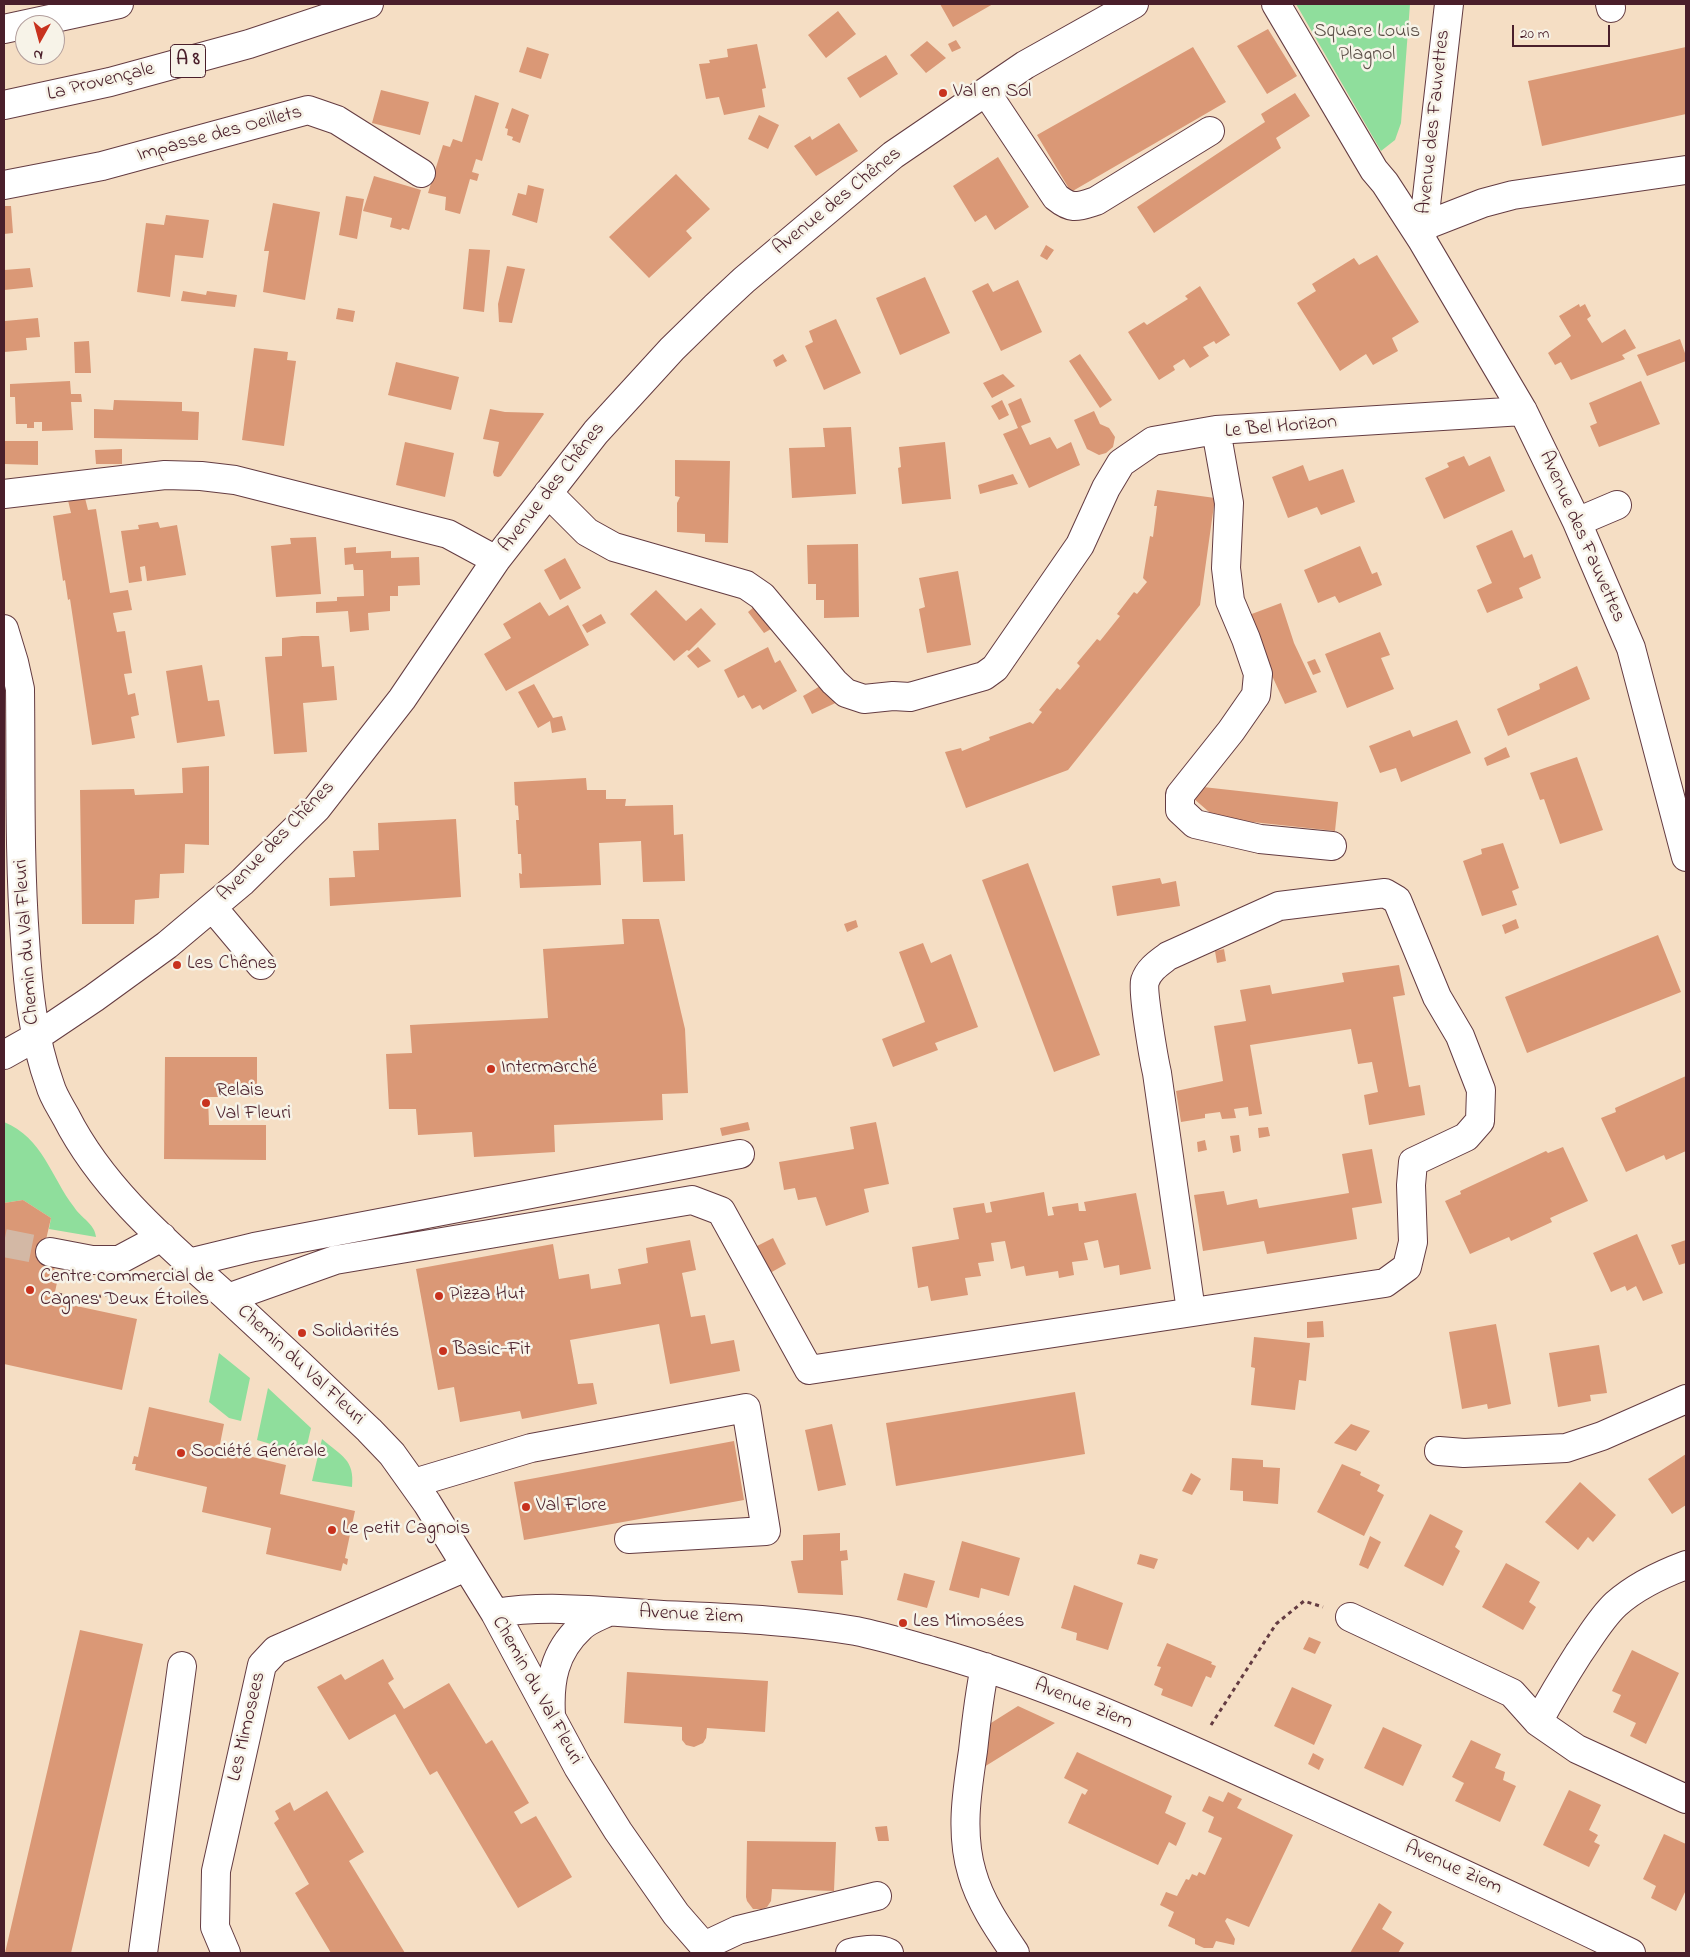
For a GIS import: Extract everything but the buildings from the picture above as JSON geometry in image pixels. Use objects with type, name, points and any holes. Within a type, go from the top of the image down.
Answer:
[{"type":"main road","points":[[4,29],[118,4]]},
{"type":"main road","name":"La Provençale","points":[[4,105],[110,82],[249,44],[369,4]]},
{"type":"main road","name":"Avenue des Chênes","points":[[4,1056],[94,998],[213,908],[317,808],[402,699],[496,560],[548,493],[602,425],[672,348],[714,307],[893,155],[1025,65],[1134,4]]},
{"type":"main road","name":"Avenue des Fauvettes","points":[[1276,4],[1374,170],[1423,233],[1523,411],[1577,522],[1631,648],[1686,857]]},
{"type":"main road","name":"Avenue des Fauvettes","points":[[1423,233],[1448,4]]},
{"type":"main road","points":[[986,92],[1056,197],[1066,206],[1078,207],[1096,201],[1210,131]]},
{"type":"main road","name":"Impasse des Oeillets","points":[[4,185],[102,166],[308,110],[337,120],[421,173]]},
{"type":"main road","points":[[1423,233],[1483,203],[1513,195],[1686,170]]},
{"type":"main road","name":"Le Bel Horizon","points":[[1332,846],[1260,839],[1195,824],[1180,810],[1180,795],[1231,731],[1256,695],[1258,674],[1230,601],[1226,568],[1229,503],[1216,430],[1523,411]]},
{"type":"main road","points":[[548,493],[587,532],[614,547],[746,585],[762,596],[834,682],[846,693],[864,699],[893,696],[910,697],[984,676],[996,668],[1080,545],[1106,488],[1121,463],[1153,441],[1216,430]]},
{"type":"main road","points":[[4,494],[164,475],[201,476],[235,480],[448,534],[496,560]]},
{"type":"main road","points":[[1577,522],[1617,505]]},
{"type":"main road","name":"Chemin du Val Fleuri","points":[[4,629],[14,662],[12,692],[29,993],[36,1037],[50,1087],[78,1140],[102,1174],[134,1210],[188,1263],[369,1430],[392,1454],[414,1483],[494,1613],[578,1767],[618,1831],[676,1914],[707,1950]]},
{"type":"main road","points":[[228,1298],[335,1260],[692,1200],[721,1211],[809,1370],[1385,1283],[1407,1267],[1413,1242],[1411,1185],[1413,1162],[1466,1137],[1480,1120],[1481,1090],[1460,1036],[1437,997],[1397,900],[1385,893],[1279,906],[1168,956],[1152,968],[1144,982],[1153,1058],[1157,1073],[1191,1312]]},
{"type":"main road","points":[[213,908],[261,965]]},
{"type":"main road","points":[[188,1263],[254,1247],[740,1154]]},
{"type":"main road","points":[[50,1252],[92,1260],[119,1260],[162,1237]]},
{"type":"main road","points":[[1439,1451],[1464,1453],[1566,1448],[1602,1436],[1686,1400]]},
{"type":"main road","points":[[414,1483],[531,1448],[746,1408],[766,1531],[629,1539]]},
{"type":"main road","points":[[1538,1722],[1552,1695],[1597,1626],[1617,1603],[1642,1585],[1666,1572],[1686,1566]]},
{"type":"main road","name":"Les Mimosees","points":[[226,1953],[215,1927],[216,1871],[262,1665],[276,1650],[466,1567]]},
{"type":"main road","name":"Avenue Ziem","points":[[494,1613],[519,1609],[753,1620],[858,1632],[985,1668],[1066,1696],[1197,1752],[1520,1899],[1630,1953]]},
{"type":"main road","points":[[551,1718],[550,1692],[553,1669],[566,1647],[582,1626],[608,1612]]},
{"type":"main road","points":[[1350,1616],[1512,1693],[1538,1722],[1577,1750],[1686,1799]]},
{"type":"main road","points":[[143,1953],[182,1666]]},
{"type":"main road","points":[[985,1668],[980,1690],[967,1794],[965,1838],[972,1873],[988,1912],[1016,1953]]},
{"type":"main road","points":[[707,1950],[738,1930],[877,1896]]},
{"type":"main road","points":[[850,1953],[863,1950],[885,1951],[889,1953]]},
{"type":"path","points":[[1197,1752],[1212,1722],[1276,1624],[1304,1601],[1350,1616]]},
{"type":"green space","name":"Square Louis Plagnol","points":[[1296,4],[1410,4],[1401,123],[1395,140],[1381,151]]},
{"type":"green space","points":[[4,1122],[17,1129],[37,1148],[74,1207],[93,1228],[96,1237],[49,1229],[51,1218],[23,1200],[4,1203]]},
{"type":"green space","points":[[219,1353],[250,1378],[241,1421],[229,1418],[209,1402]]},
{"type":"green space","points":[[268,1388],[311,1428],[305,1454],[257,1440]]},
{"type":"green space","points":[[322,1439],[341,1454],[349,1464],[352,1487],[312,1481]]},
{"type":"tunnel","points":[[4,1243],[50,1252]]},
{"type":"place","name":"Val en Sol","points":[[943,93]]},
{"type":"place","name":"Les Chênes","points":[[177,965]]},
{"type":"place","name":"Intermarché","points":[[491,1069]]},
{"type":"place","name":"Relais Val Fleuri","points":[[206,1103]]},
{"type":"place","name":"Centre commercial de Cagnes Deux Étoiles","points":[[30,1290]]},
{"type":"place","name":"Pizza Hut","points":[[439,1296]]},
{"type":"place","name":"Solidarités","points":[[302,1333]]},
{"type":"place","name":"Basic-Fit","points":[[443,1351]]},
{"type":"place","name":"Société Générale","points":[[181,1453]]},
{"type":"place","name":"Val Flore","points":[[526,1507]]},
{"type":"place","name":"Le petit Cagnois","points":[[332,1530]]},
{"type":"place","name":"Les Mimosées","points":[[903,1623]]}]
